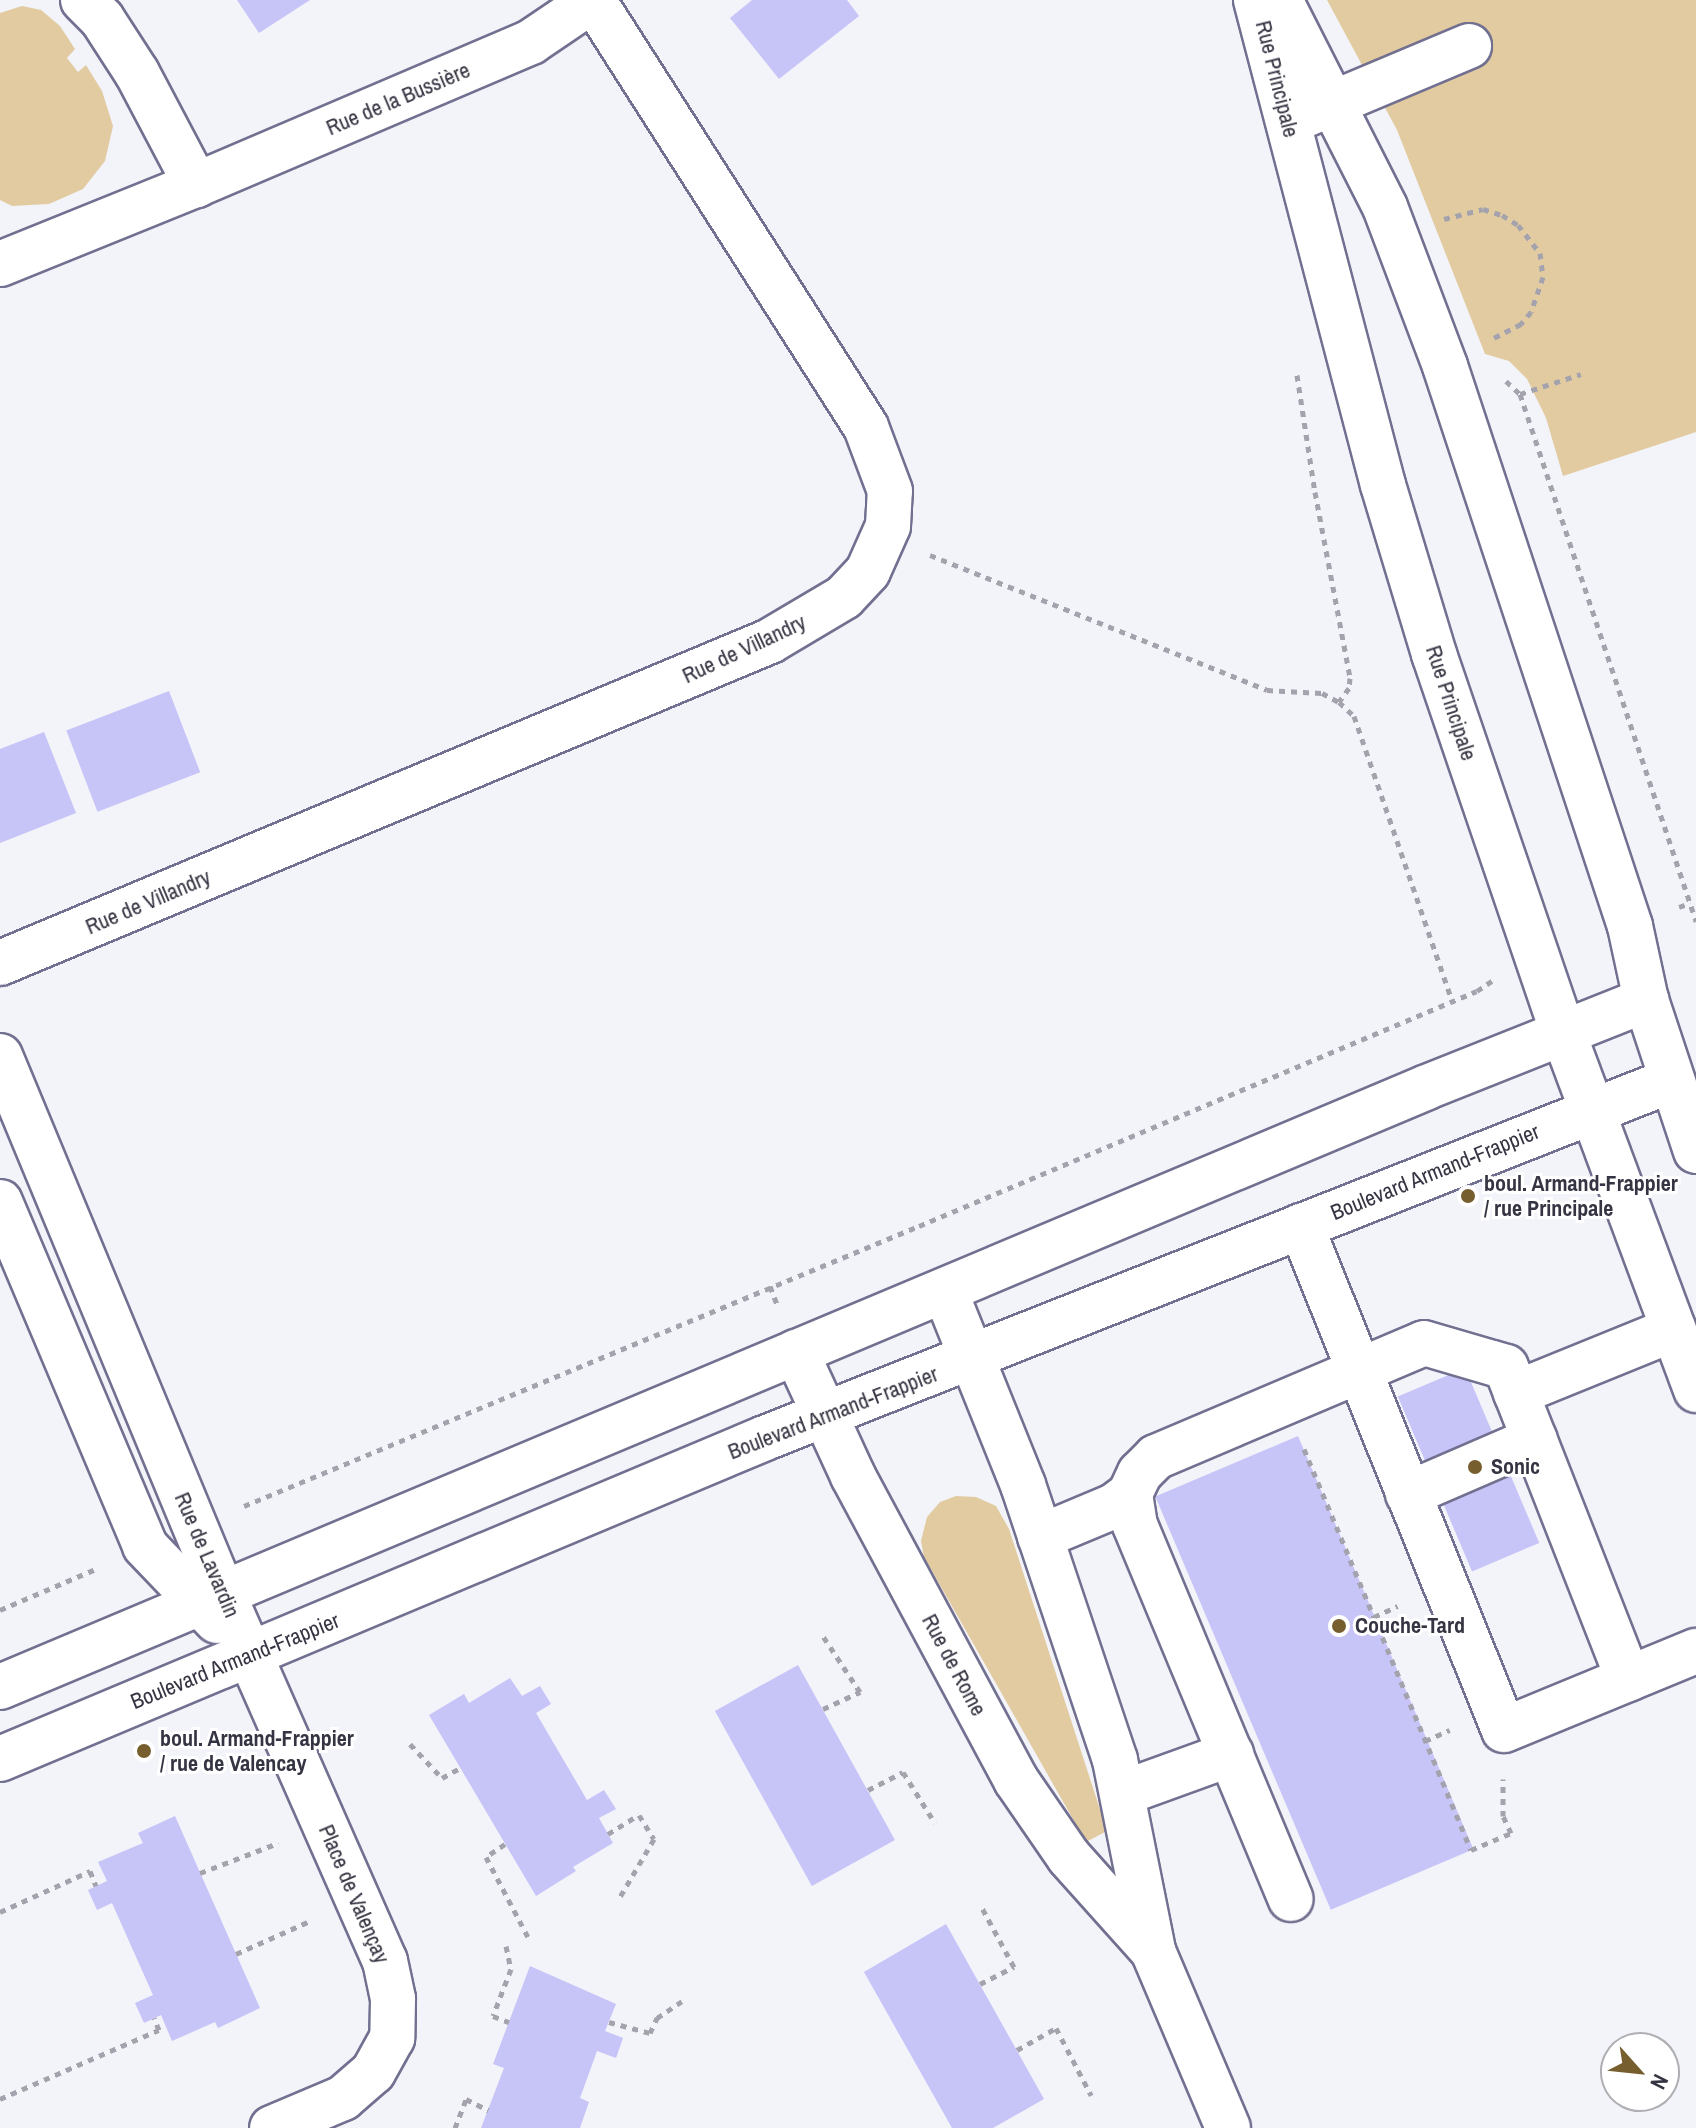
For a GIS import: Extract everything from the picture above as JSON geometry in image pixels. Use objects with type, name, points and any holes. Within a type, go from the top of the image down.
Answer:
[{"type":"street","points":[[83,0],[102,19],[137,73],[196,185]]},
{"type":"street","name":"Rue de la Bussière","points":[[0,264],[196,185],[531,42],[593,0]]},
{"type":"street","name":"Rue de Villandry","points":[[0,963],[770,641],[844,597],[868,571],[888,526],[890,491],[866,427],[593,0]]},
{"type":"street","name":"Rue Principale","points":[[1256,0],[1383,485],[1434,654],[1563,1032],[1696,1390]]},
{"type":"street","name":"Rue Principale","points":[[1280,0],[1385,207],[1445,366],[1630,926],[1646,1000],[1696,1151]]},
{"type":"street","points":[[1288,123],[1469,46]]},
{"type":"street","points":[[0,1687],[796,1352],[1646,1000]]},
{"type":"street","name":"Rue de Lavardin","points":[[0,1056],[212,1599],[251,1656]]},
{"type":"street","name":"Boulevard Armand-Frappier","points":[[0,1759],[826,1415],[1672,1080]]},
{"type":"street","name":"Rue de Lavardin","points":[[0,1202],[145,1546],[212,1599]]},
{"type":"street","points":[[1301,1226],[1504,1730],[1696,1651]]},
{"type":"street","name":"Rue de Rome","points":[[945,1291],[1040,1537],[1115,1760],[1153,1951],[1228,2128]]},
{"type":"street","points":[[1516,1393],[1674,1329]]},
{"type":"street","points":[[1040,1537],[1114,1506],[1130,1494],[1140,1473],[1156,1457],[1424,1343],[1506,1367],[1628,1679]]},
{"type":"street","name":"Rue de Rome","points":[[796,1352],[853,1476],[1021,1789],[1069,1857],[1153,1951]]},
{"type":"street","points":[[1408,1494],[1535,1439]]},
{"type":"street","points":[[1130,1494],[1135,1525],[1291,1899]]},
{"type":"street","name":"Place de Valençay","points":[[251,1656],[385,1961],[393,1999],[392,2038],[373,2072],[343,2098],[272,2128]]},
{"type":"street","points":[[1123,1793],[1231,1754]]},
{"type":"path","points":[[1431,223],[1483,209],[1518,225],[1540,253],[1543,277],[1539,297],[1521,324],[1489,340],[1495,353]]},
{"type":"path","points":[[1297,361],[1298,390],[1315,492],[1350,678],[1349,688],[1339,702]]},
{"type":"path","points":[[1500,367],[1505,380]]},
{"type":"path","points":[[1520,394],[1581,374]]},
{"type":"path","points":[[1495,376],[1505,380],[1520,394],[1696,921]]},
{"type":"path","points":[[932,556],[1267,690],[1322,693],[1339,702],[1354,716],[1452,1000]]},
{"type":"path","points":[[242,1506],[1477,991]]},
{"type":"path","points":[[1298,1436],[1471,1850],[1511,1833],[1503,1816]]},
{"type":"path","points":[[0,1610],[97,1569]]},
{"type":"path","points":[[823,1636],[860,1692],[823,1709]]},
{"type":"path","points":[[410,1744],[442,1778],[460,1768]]},
{"type":"path","points":[[868,1790],[903,1772],[935,1823]]},
{"type":"path","points":[[608,1834],[639,1815],[654,1839],[620,1897]]},
{"type":"path","points":[[200,1873],[325,1825]]},
{"type":"path","points":[[505,1844],[486,1857],[529,1939]]},
{"type":"path","points":[[0,1912],[90,1871],[96,1886]]},
{"type":"path","points":[[236,1954],[358,1900]]},
{"type":"path","points":[[980,1984],[1014,1967],[981,1906]]},
{"type":"path","points":[[506,1946],[511,1969],[493,2016],[509,2022]]},
{"type":"path","points":[[609,2022],[650,2033],[657,2018],[682,2001]]},
{"type":"path","points":[[0,2099],[159,2030],[154,2018]]},
{"type":"path","points":[[1017,2050],[1056,2028],[1091,2095]]},
{"type":"path","points":[[455,2128],[466,2099],[488,2110]]},
{"type":"shaded area","points":[[1327,0],[1696,0],[1696,432],[1563,476],[1546,418],[1527,379],[1509,361],[1485,354],[1397,130]]},
{"type":"shaded area","points":[[22,6],[41,10],[60,26],[75,49],[67,58],[78,72],[86,65],[102,91],[113,126],[105,161],[83,189],[49,204],[12,206],[0,200],[0,13]]},
{"type":"shaded area","points":[[956,1496],[976,1497],[996,1506],[1009,1529],[1107,1831],[1086,1842],[924,1557],[921,1541],[927,1517],[940,1502]]},
{"type":"building","points":[[237,0],[310,0],[259,33]]},
{"type":"building","points":[[752,0],[847,0],[859,16],[779,79],[730,18]]},
{"type":"building","points":[[169,691],[200,772],[97,812],[66,730]]},
{"type":"building","points":[[44,732],[76,813],[0,843],[0,749]]},
{"type":"building","points":[[1465,1368],[1539,1543],[1472,1571],[1398,1397]]},
{"type":"building","points":[[1298,1436],[1473,1849],[1331,1910],[1155,1497]]},
{"type":"building","points":[[798,1665],[895,1840],[812,1886],[715,1711]]},
{"type":"building","points":[[510,1678],[522,1696],[540,1686],[551,1704],[536,1713],[587,1800],[604,1790],[616,1809],[599,1818],[613,1843],[573,1867],[576,1871],[536,1896],[429,1715],[464,1694],[469,1703]]},
{"type":"building","points":[[175,1816],[260,2008],[218,2028],[215,2022],[172,2041],[161,2015],[144,2023],[135,2003],[153,1995],[112,1903],[97,1910],[88,1890],[107,1881],[98,1862],[143,1843],[138,1833]]},
{"type":"building","points":[[946,1924],[1044,2099],[993,2128],[952,2128],[864,1972]]},
{"type":"building","points":[[530,1966],[616,2004],[605,2031],[623,2038],[616,2058],[597,2051],[580,2098],[589,2102],[580,2128],[481,2128],[504,2068],[493,2064]]},
{"type":"place","name":"boul. Armand-Frappier / rue Principale","points":[[1468,1196]]},
{"type":"place","name":"Sonic","points":[[1475,1467]]},
{"type":"place","name":"Couche-Tard","points":[[1339,1626]]},
{"type":"place","name":"boul. Armand-Frappier / rue de Valencay","points":[[144,1751]]}]
